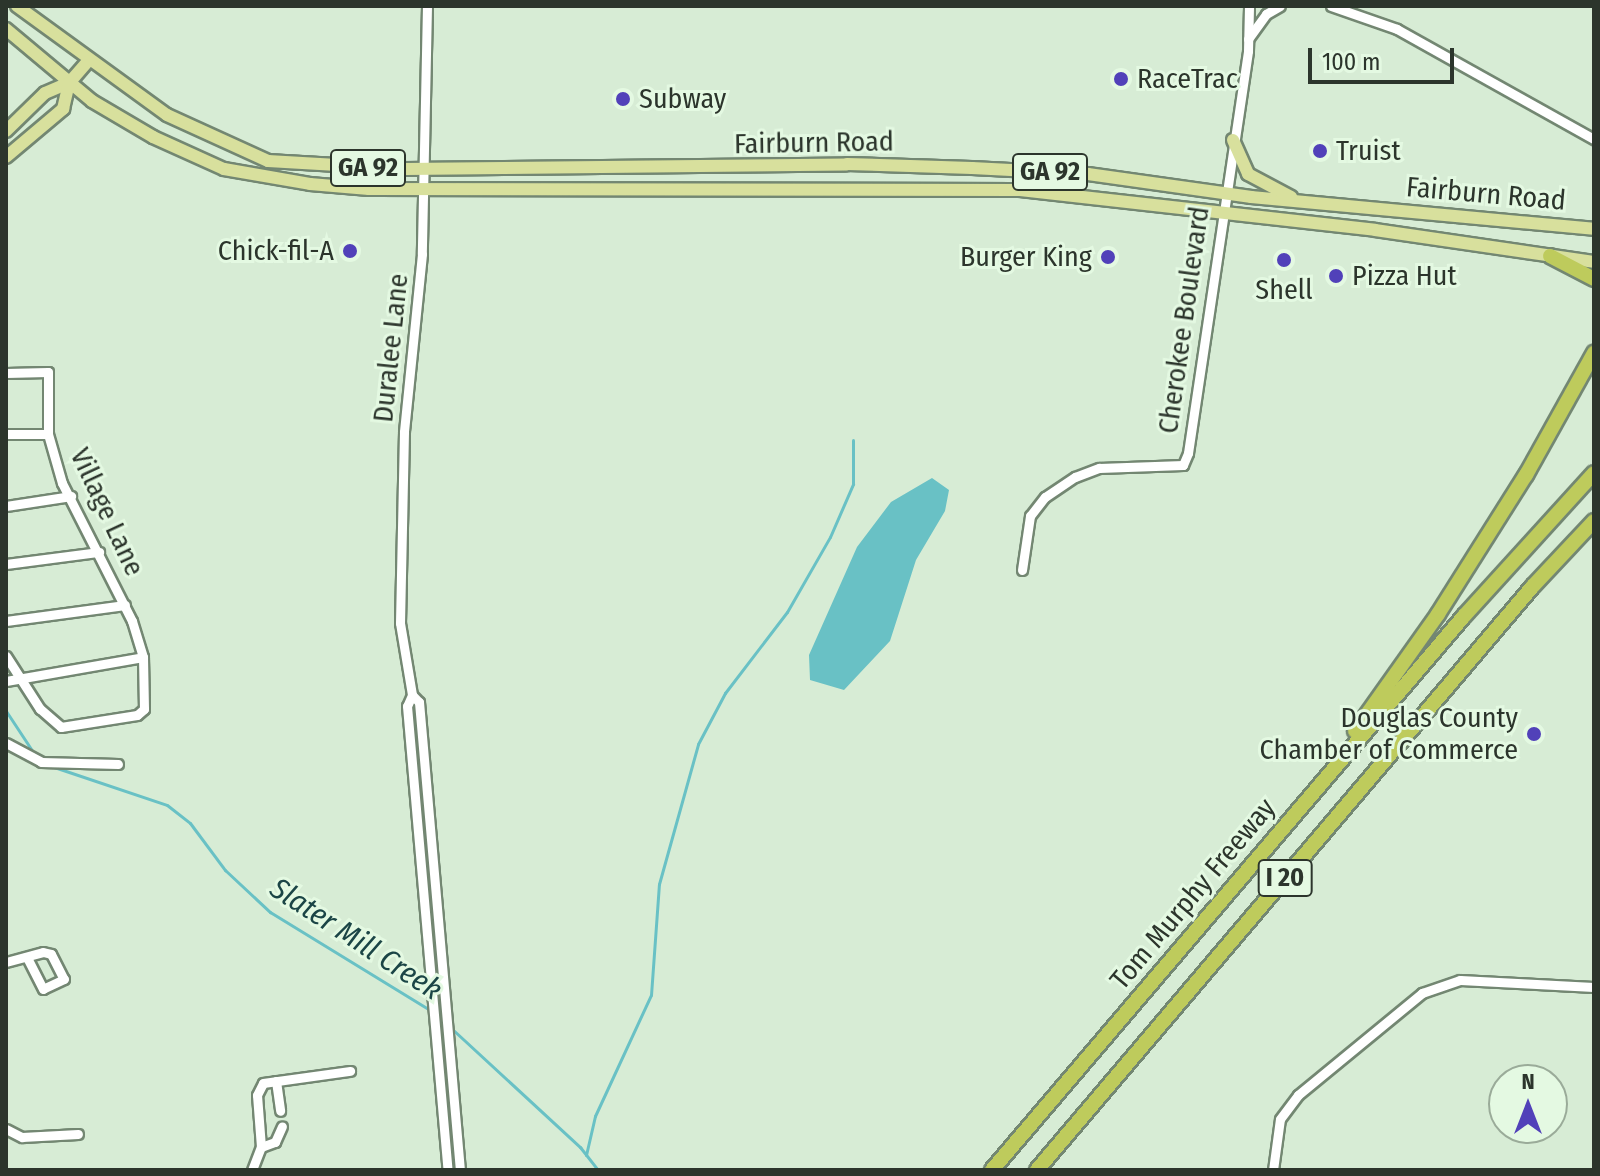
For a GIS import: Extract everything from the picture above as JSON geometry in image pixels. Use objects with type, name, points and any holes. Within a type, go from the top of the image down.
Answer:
[{"type":"highway","points":[[1550,256],[1594,279]]},
{"type":"highway","points":[[1299,809],[1438,614],[1559,422],[1594,353]]},
{"type":"highway","name":"Tom Murphy Freeway","points":[[992,1170],[1299,809],[1594,473]]},
{"type":"highway","name":"I 20","points":[[1037,1170],[1533,586],[1594,521]]},
{"type":"highway","points":[[1533,586],[1594,535]]},
{"type":"main road","name":"GA 92","points":[[17,6],[87,62]]},
{"type":"main road","name":"GA 92","points":[[6,29],[69,83]]},
{"type":"main road","points":[[6,131],[45,93],[69,83],[87,62]]},
{"type":"main road","name":"Fairburn Road","points":[[87,62],[167,115],[268,161],[425,169],[847,164],[1088,174],[1302,202],[1594,229]]},
{"type":"main road","points":[[6,157],[63,109],[69,83]]},
{"type":"main road","name":"Fairburn Road","points":[[69,83],[128,124],[224,169],[329,187],[929,186],[1079,194],[1594,262]]},
{"type":"main road","points":[[1233,140],[1248,174],[1302,202]]},
{"type":"street","name":"Duralee Lane","points":[[427,6],[425,188],[402,487],[400,623],[412,695],[407,706],[448,1170]]},
{"type":"street","name":"Cherokee Boulevard","points":[[1022,570],[1030,516],[1075,477],[1099,468],[1183,465],[1248,39],[1249,6]]},
{"type":"street","points":[[1248,39],[1266,14],[1280,6]]},
{"type":"street","points":[[1331,6],[1397,29],[1594,139]]},
{"type":"street","name":"Village Lane","points":[[6,373],[48,372],[48,434],[71,496],[125,605],[143,657],[144,709],[137,715],[61,727],[40,709],[19,677]]},
{"type":"street","points":[[6,434],[48,434]]},
{"type":"street","points":[[6,506],[71,496]]},
{"type":"street","points":[[6,564],[99,552]]},
{"type":"street","points":[[6,621],[125,605]]},
{"type":"street","points":[[6,656],[19,677]]},
{"type":"street","points":[[6,681],[143,657]]},
{"type":"street","name":"Duralee Lane","points":[[412,695],[419,702],[460,1170]]},
{"type":"street","points":[[6,743],[41,762],[118,764]]},
{"type":"street","points":[[6,962],[27,958]]},
{"type":"street","points":[[1273,1170],[1280,1119],[1298,1095],[1422,993],[1460,980],[1594,987]]},
{"type":"street","points":[[252,1170],[261,1147],[257,1095],[263,1083],[350,1071]]},
{"type":"street","points":[[276,1081],[280,1111]]},
{"type":"street","points":[[261,1147],[275,1142],[282,1126]]},
{"type":"street","points":[[6,1129],[22,1137],[78,1134]]},
{"type":"water","points":[[932,478],[949,490],[945,511],[916,560],[890,641],[844,690],[810,680],[809,655],[857,547],[891,502]]},
{"type":"waterway","points":[[586,1155],[595,1116],[651,995],[659,884],[698,744],[725,693],[787,612],[830,537],[853,484],[853,440]]},
{"type":"waterway","name":"Slater Mill Creek","points":[[6,711],[35,755]]},
{"type":"waterway","name":"Slater Mill Creek","points":[[51,766],[167,805],[190,823],[225,870],[270,912],[430,1010]]},
{"type":"waterway","name":"Slater Mill Creek","points":[[451,1028],[580,1147],[598,1170]]},
{"type":"place","name":"RaceTrac","points":[[1121,79]]},
{"type":"place","name":"Subway","points":[[623,99]]},
{"type":"place","name":"Truist","points":[[1320,151]]},
{"type":"place","name":"Chick-fil-A","points":[[350,251]]},
{"type":"place","name":"Burger King","points":[[1108,257]]},
{"type":"place","name":"Shell","points":[[1284,260]]},
{"type":"place","name":"Pizza Hut","points":[[1336,276]]},
{"type":"place","name":"Douglas County Chamber of Commerce","points":[[1534,734]]}]
